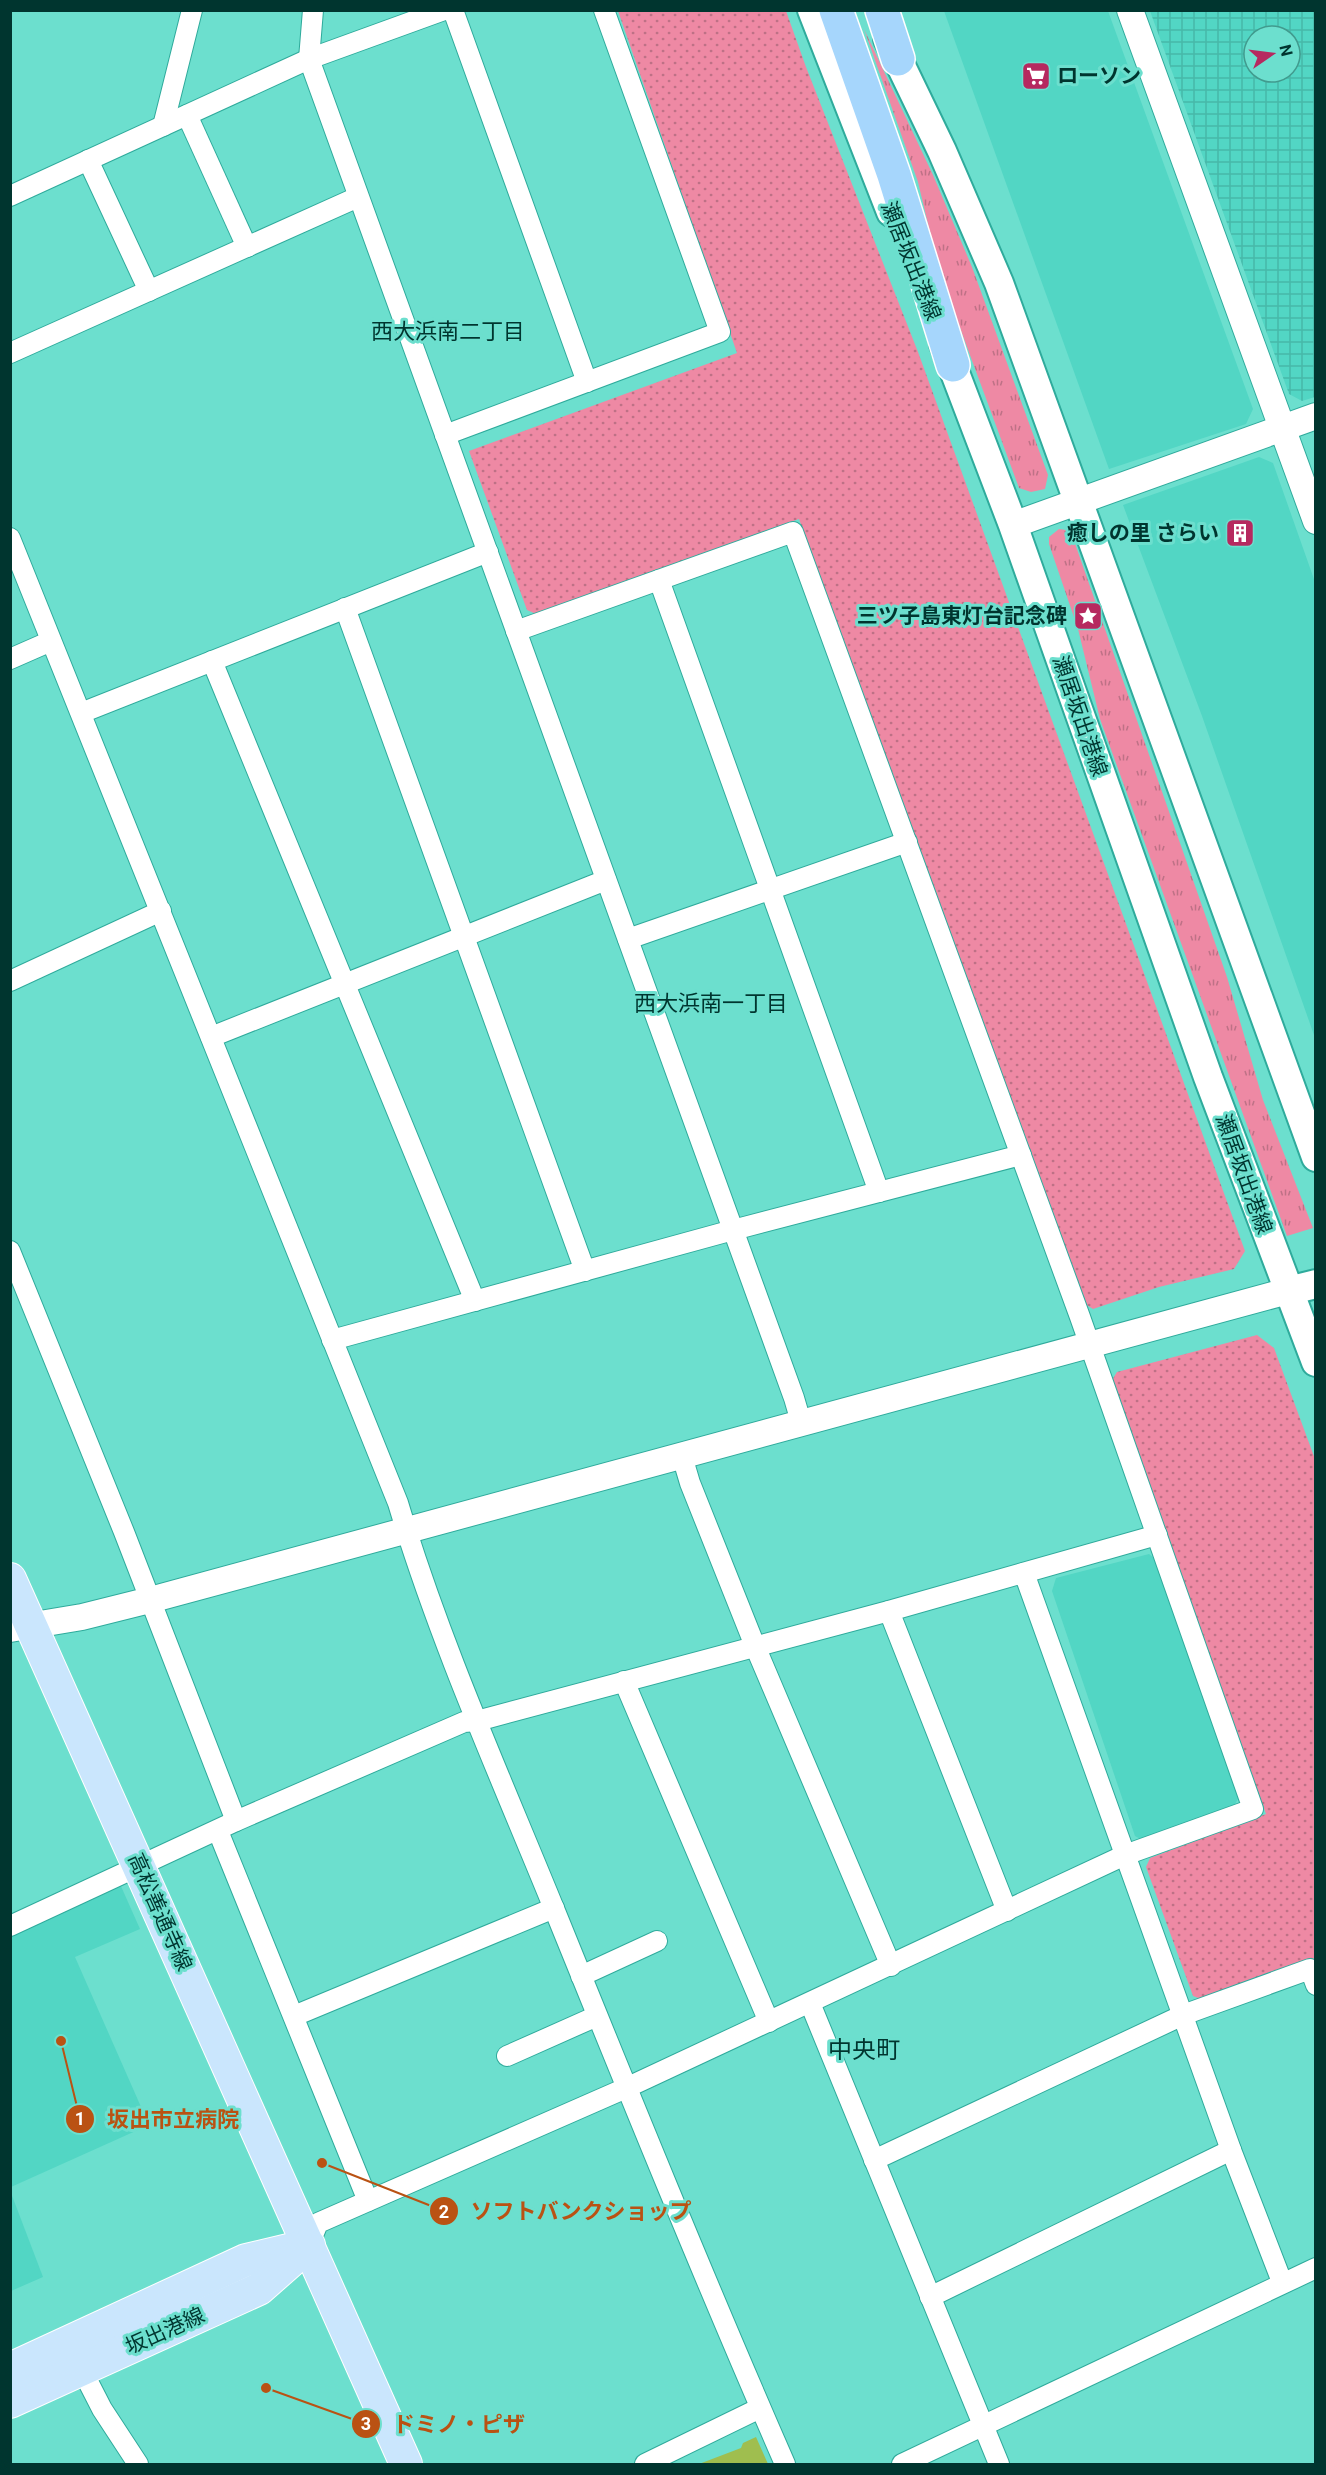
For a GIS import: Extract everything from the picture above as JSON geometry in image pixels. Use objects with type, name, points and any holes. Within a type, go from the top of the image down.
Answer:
[{"type":"highway","points":[[836,10],[894,175],[952,365]]},
{"type":"highway","points":[[882,10],[897,59]]},
{"type":"main road","name":"瀬居坂出港線","points":[[812,10],[1013,525],[1204,1066],[1316,1362]]},
{"type":"main road","points":[[849,10],[904,172],[952,365]]},
{"type":"main road","points":[[874,10],[942,151],[999,283],[1316,1157]]},
{"type":"main road","points":[[888,10],[897,59]]},
{"type":"main road","points":[[1288,1291],[1316,1284]]},
{"type":"main road","name":"高松善通寺線","points":[[10,1579],[21,1627],[139,1865],[309,2245]]},
{"type":"main road","points":[[309,2245],[406,2464]]},
{"type":"main road","name":"坂出港線","points":[[10,2402],[259,2289],[309,2245]]},
{"type":"main road","name":"坂出港線","points":[[10,2370],[246,2260],[309,2245]]},
{"type":"street","points":[[163,126],[192,10]]},
{"type":"street","points":[[314,10],[309,59],[801,1422]]},
{"type":"street","points":[[12,190],[88,160],[309,59],[444,10]]},
{"type":"street","points":[[453,10],[587,382]]},
{"type":"street","points":[[445,435],[720,332],[604,10]]},
{"type":"street","points":[[1130,10],[1316,521]]},
{"type":"street","points":[[187,115],[247,247]]},
{"type":"street","points":[[88,160],[149,291]]},
{"type":"street","points":[[10,353],[358,196]]},
{"type":"street","points":[[1013,525],[1316,416]]},
{"type":"street","points":[[309,2245],[318,2223],[626,2088],[1125,1855],[1253,1809],[1090,1344],[793,532],[516,631]]},
{"type":"street","points":[[10,538],[18,580],[51,641],[81,713],[398,1503],[406,1531],[477,1722],[626,2088],[785,2464]]},
{"type":"street","points":[[81,713],[488,552]]},
{"type":"street","points":[[659,580],[879,1192]]},
{"type":"street","points":[[345,608],[585,1270]]},
{"type":"street","points":[[10,659],[51,641]]},
{"type":"street","points":[[212,661],[475,1301]]},
{"type":"street","points":[[628,939],[907,842]]},
{"type":"street","points":[[211,1037],[606,880]]},
{"type":"street","points":[[10,981],[160,911]]},
{"type":"street","points":[[332,1340],[733,1230],[1021,1155]]},
{"type":"street","points":[[10,1251],[236,1821]]},
{"type":"street","points":[[21,1627],[82,1617],[150,1600],[1288,1291]]},
{"type":"street","points":[[682,1456],[690,1483],[755,1646],[891,1966]]},
{"type":"street","points":[[10,1926],[236,1821],[464,1722],[477,1722],[889,1611],[1157,1535]]},
{"type":"street","points":[[1024,1573],[1231,2150],[1282,2282]]},
{"type":"street","points":[[889,1611],[1007,1911]]},
{"type":"street","points":[[624,1681],[769,2022]]},
{"type":"street","points":[[218,1831],[368,2201]]},
{"type":"street","points":[[294,2016],[554,1908]]},
{"type":"street","points":[[581,1976],[657,1941]]},
{"type":"street","points":[[874,2160],[1183,2015],[1310,1969],[1316,1985]]},
{"type":"street","points":[[810,2003],[999,2464]]},
{"type":"street","points":[[507,2056],[597,2016]]},
{"type":"street","points":[[930,2297],[1231,2150]]},
{"type":"street","points":[[902,2464],[1282,2282],[1316,2268]]},
{"type":"street","points":[[81,2368],[102,2409],[138,2464]]},
{"type":"street","points":[[645,2464],[760,2408]]},
{"type":"shaded area","points":[[944,11],[1108,11],[1253,409],[1246,424],[1109,469]]},
{"type":"shaded area","points":[[1150,11],[1315,11],[1315,397],[1302,401],[1289,394]]},
{"type":"shaded area","points":[[1259,457],[1273,463],[1315,582],[1315,1038],[1202,716],[1123,505]]},
{"type":"shaded area","points":[[1149,1554],[1159,1562],[1239,1797],[1234,1806],[1142,1840],[1135,1836],[1052,1591],[1056,1578]]},
{"type":"shaded area","points":[[120,1884],[140,1929],[75,1957],[149,2125],[11,2187],[10,1935]]},
{"type":"shaded area","points":[[11,2193],[43,2277],[10,2291]]},
{"type":"shaded area","points":[[756,2437],[768,2464],[699,2464],[741,2448],[743,2443]]},
{"type":"green space","points":[[618,11],[786,11],[918,352],[1245,1251],[1234,1269],[1159,1287],[1093,1309],[1085,1304],[799,519],[536,614],[527,610],[469,451],[737,353]]},
{"type":"green space","points":[[864,29],[933,175],[972,267],[1048,475],[1045,489],[1031,492],[1019,488],[939,271],[918,182]]},
{"type":"green space","points":[[1059,529],[1066,530],[1072,535],[1227,977],[1263,1100],[1313,1228],[1287,1236],[1100,719],[1078,629],[1049,544],[1049,537]]},
{"type":"green space","points":[[1257,1335],[1274,1348],[1315,1459],[1315,1958],[1201,1999],[1193,1996],[1146,1867],[1150,1858],[1266,1814],[1112,1380],[1117,1372]]},
{"type":"place","name":"ローソン","points":[[1036,76]]},
{"type":"place","name":"癒しの里 さらい","points":[[1240,533]]},
{"type":"place","name":"三ツ子島東灯台記念碑","points":[[1088,616]]},
{"type":"place","name":"坂出市立病院","points":[[61,2041]]},
{"type":"place","name":"ソフトバンクショップ","points":[[322,2163]]},
{"type":"place","name":"ドミノ・ピザ","points":[[266,2388]]},
{"type":"district","name":"西大浜南二丁目","points":[[448,331]]},
{"type":"district","name":"西大浜南一丁目","points":[[711,1003]]},
{"type":"district","name":"中央町","points":[[864,2050]]}]
